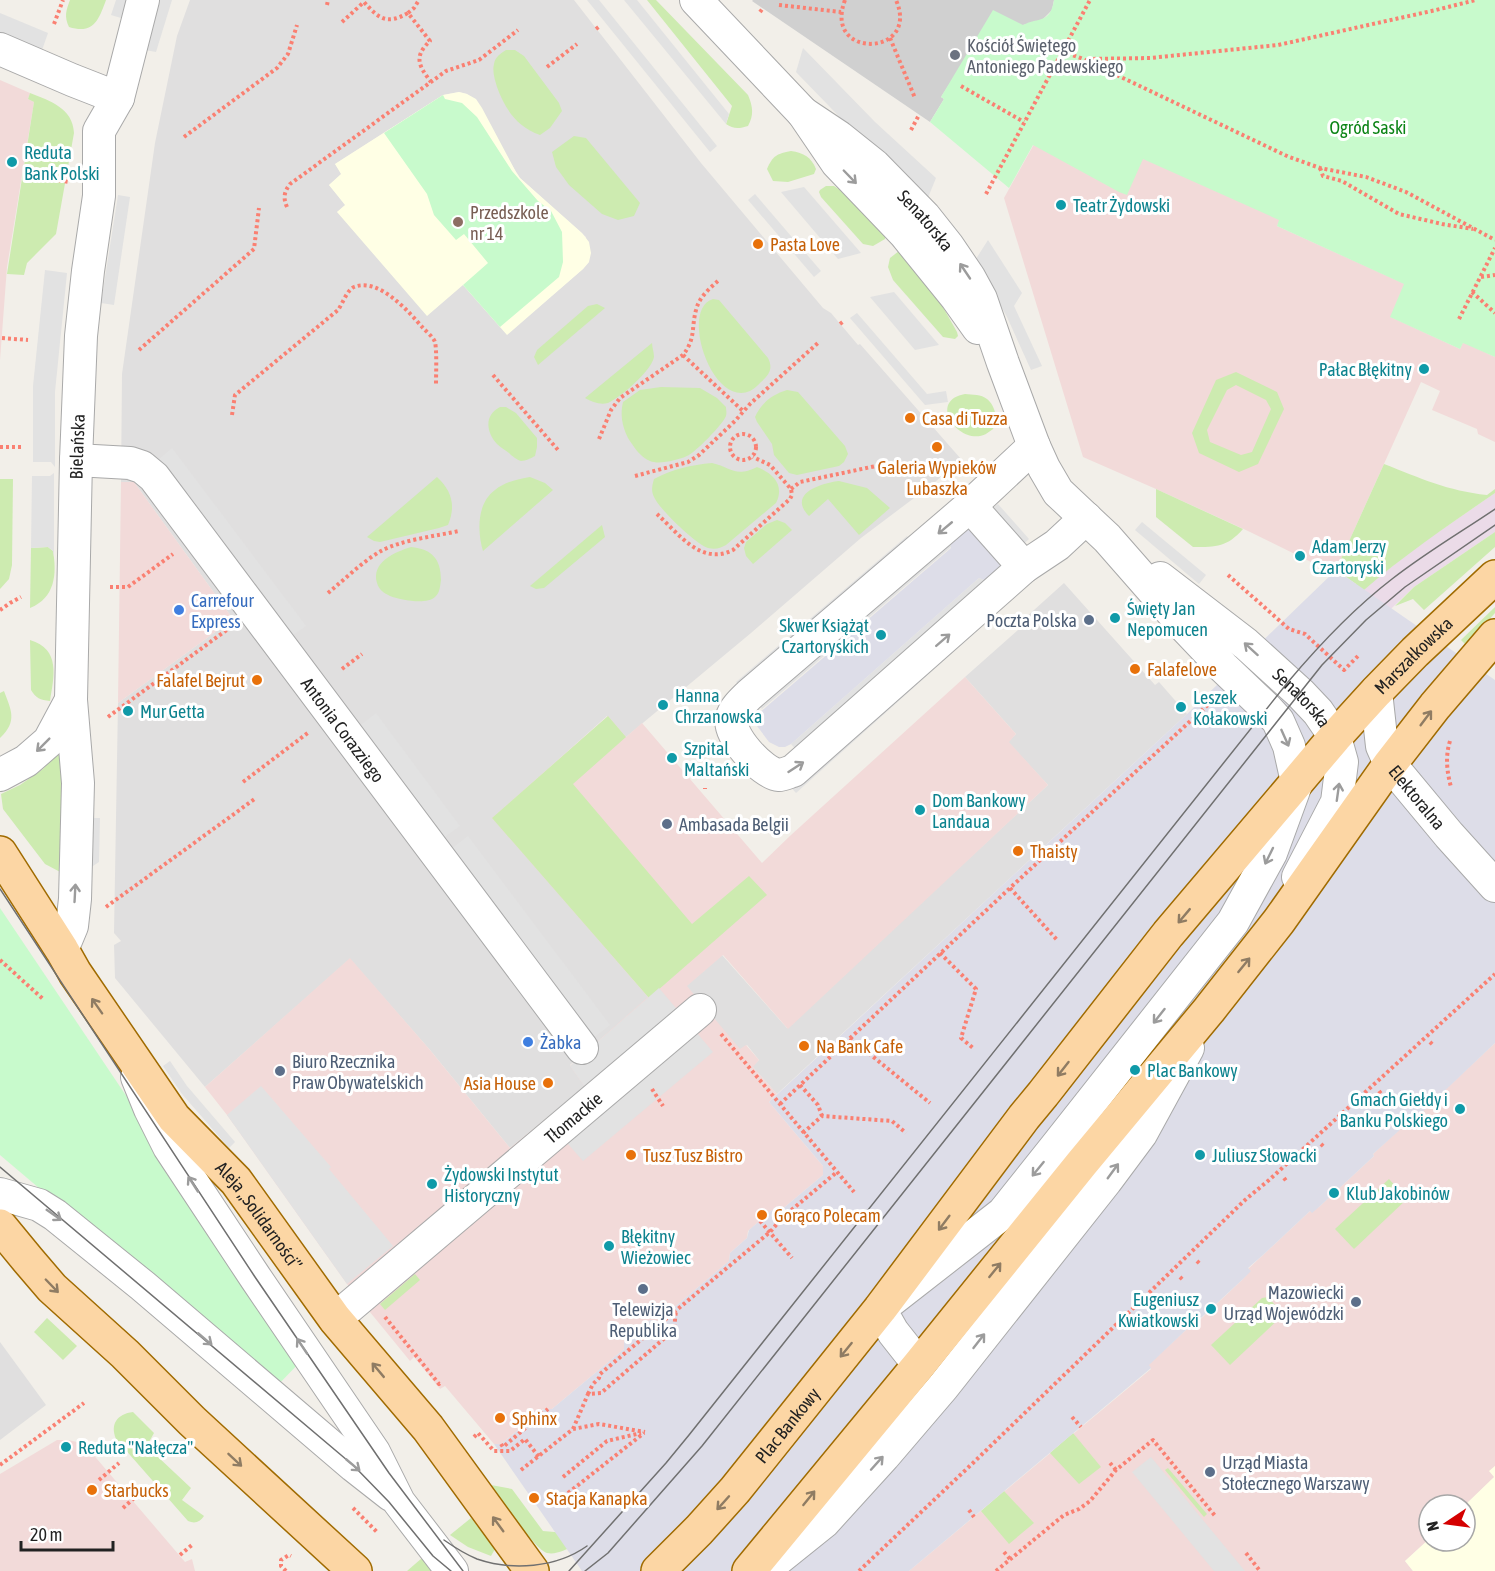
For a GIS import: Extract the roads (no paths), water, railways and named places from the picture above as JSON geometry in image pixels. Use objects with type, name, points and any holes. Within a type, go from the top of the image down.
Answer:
[{"type":"main road","name":"Marszałkowska","points":[[1335,737],[1431,636],[1495,578]]},
{"type":"main road","points":[[749,1571],[1209,1010],[1279,921],[1390,764],[1495,636]]},
{"type":"main road","name":"Plac Bankowy","points":[[658,1571],[735,1490],[880,1309],[1024,1117],[1168,934],[1335,737]]},
{"type":"main road","name":"Aleja „Solidarności”","points":[[1,856],[63,950],[75,973],[174,1118],[236,1181],[335,1319],[428,1428],[532,1571]]},
{"type":"main road","points":[[0,1226],[52,1288],[126,1354],[192,1420],[355,1571]]},
{"type":"street","name":"Bielańska","points":[[63,950],[72,926],[75,898],[78,783],[71,700],[81,336],[99,196],[99,131],[118,98],[143,0]]},
{"type":"street","name":"Senatorska","points":[[696,0],[803,113],[837,163],[905,234],[956,297],[1003,363],[1034,446],[1058,492],[1096,528],[1223,668],[1278,721],[1289,746],[1297,782]]},
{"type":"street","points":[[0,49],[118,98]]},
{"type":"street","points":[[1034,446],[970,506],[749,695],[738,706],[732,717],[731,726],[736,738],[769,772],[780,775],[793,771],[1024,567],[1057,545],[1096,528]]},
{"type":"street","name":"Antonia Corazziego","points":[[76,460],[130,463],[142,467],[154,477],[582,1048]]},
{"type":"street","points":[[970,506],[1024,567]]},
{"type":"street","name":"Senatorska","points":[[1096,528],[1246,644],[1300,693],[1318,712],[1335,737],[1342,762],[1337,802],[1303,865],[1279,921]]},
{"type":"street","name":"Elektoralna","points":[[1376,692],[1382,746],[1390,764],[1495,886]]},
{"type":"street","name":"Bielańska","points":[[0,775],[26,761],[49,741],[71,700]]},
{"type":"street","points":[[919,1365],[893,1332],[880,1309],[1003,1213],[1058,1144],[1233,922],[1271,853],[1297,782]]},
{"type":"street","name":"Tłomackie","points":[[335,1319],[700,1010]]},
{"type":"street","points":[[763,1571],[824,1522],[884,1456],[943,1386],[1106,1181],[1141,1134],[1209,1010]]},
{"type":"street","points":[[120,1038],[169,1147],[374,1452],[399,1502],[452,1571]]},
{"type":"street","points":[[0,1194],[39,1205],[64,1222],[399,1502]]},
{"type":"tram line","points":[[569,1571],[689,1435],[1300,668],[1337,628],[1378,590],[1417,560],[1495,509]]},
{"type":"tram line","points":[[585,1571],[608,1553],[702,1446],[1322,665],[1366,620],[1405,587],[1495,525]]},
{"type":"tram line","points":[[0,889],[255,1277],[389,1473],[463,1571]]},
{"type":"tram line","points":[[0,1167],[354,1466],[389,1502],[433,1556],[451,1571]]},
{"type":"tram line","points":[[444,1540],[477,1559],[519,1566],[562,1559],[587,1546]]},
{"type":"place","name":"Kościół Świętego Antoniego Padewskiego","points":[[955,55]]},
{"type":"place","name":"Reduta Bank Polski","points":[[12,162]]},
{"type":"place","name":"Teatr Żydowski","points":[[1061,205]]},
{"type":"place","name":"Przedszkole nr 14","points":[[458,222]]},
{"type":"place","name":"Pasta Love","points":[[758,244]]},
{"type":"place","name":"Pałac Błękitny","points":[[1424,369]]},
{"type":"place","name":"Casa di Tuzza","points":[[910,418]]},
{"type":"place","name":"Galeria Wypieków Lubaszka","points":[[937,447]]},
{"type":"place","name":"Adam Jerzy Czartoryski","points":[[1300,556]]},
{"type":"place","name":"Carrefour Express","points":[[179,610]]},
{"type":"place","name":"Święty Jan Nepomucen","points":[[1115,618]]},
{"type":"place","name":"Poczta Polska","points":[[1089,620]]},
{"type":"place","name":"Skwer Książąt Czartoryskich","points":[[881,635]]},
{"type":"place","name":"Falafelove","points":[[1135,669]]},
{"type":"place","name":"Falafel Bejrut","points":[[257,680]]},
{"type":"place","name":"Hanna Chrzanowska","points":[[663,705]]},
{"type":"place","name":"Leszek Kołakowski","points":[[1181,707]]},
{"type":"place","name":"Mur Getta","points":[[128,711]]},
{"type":"place","name":"Szpital Maltański","points":[[672,758]]},
{"type":"place","name":"Dom Bankowy Landaua","points":[[920,810]]},
{"type":"place","name":"Ambasada Belgii","points":[[667,824]]},
{"type":"place","name":"Thaisty","points":[[1018,851]]},
{"type":"place","name":"Żabka","points":[[528,1042]]},
{"type":"place","name":"Na Bank Cafe","points":[[804,1046]]},
{"type":"place","name":"Plac Bankowy","points":[[1135,1070]]},
{"type":"place","name":"Biuro Rzecznika Praw Obywatelskich","points":[[280,1071]]},
{"type":"place","name":"Asia House","points":[[548,1083]]},
{"type":"place","name":"Gmach Giełdy i Banku Polskiego","points":[[1460,1109]]},
{"type":"place","name":"Tusz Tusz Bistro","points":[[631,1155]]},
{"type":"place","name":"Juliusz Słowacki","points":[[1200,1155]]},
{"type":"place","name":"Żydowski Instytut Historyczny","points":[[432,1184]]},
{"type":"place","name":"Klub Jakobinów","points":[[1334,1193]]},
{"type":"place","name":"Gorąco Polecam","points":[[762,1215]]},
{"type":"place","name":"Błękitny Wieżowiec","points":[[609,1246]]},
{"type":"place","name":"Telewizja Republika","points":[[643,1289]]},
{"type":"place","name":"Mazowiecki Urząd Wojewódzki","points":[[1356,1302]]},
{"type":"place","name":"Eugeniusz Kwiatkowski","points":[[1211,1309]]},
{"type":"place","name":"Sphinx","points":[[500,1418]]},
{"type":"place","name":"Reduta \"Nałęcza\"","points":[[66,1447]]},
{"type":"place","name":"Urząd Miasta Stołecznego Warszawy","points":[[1210,1472]]},
{"type":"place","name":"Starbucks","points":[[92,1490]]},
{"type":"place","name":"Stacja Kanapka","points":[[534,1498]]},
{"type":"park label","name":"Ogród Saski","points":[[1368,127]]}]
